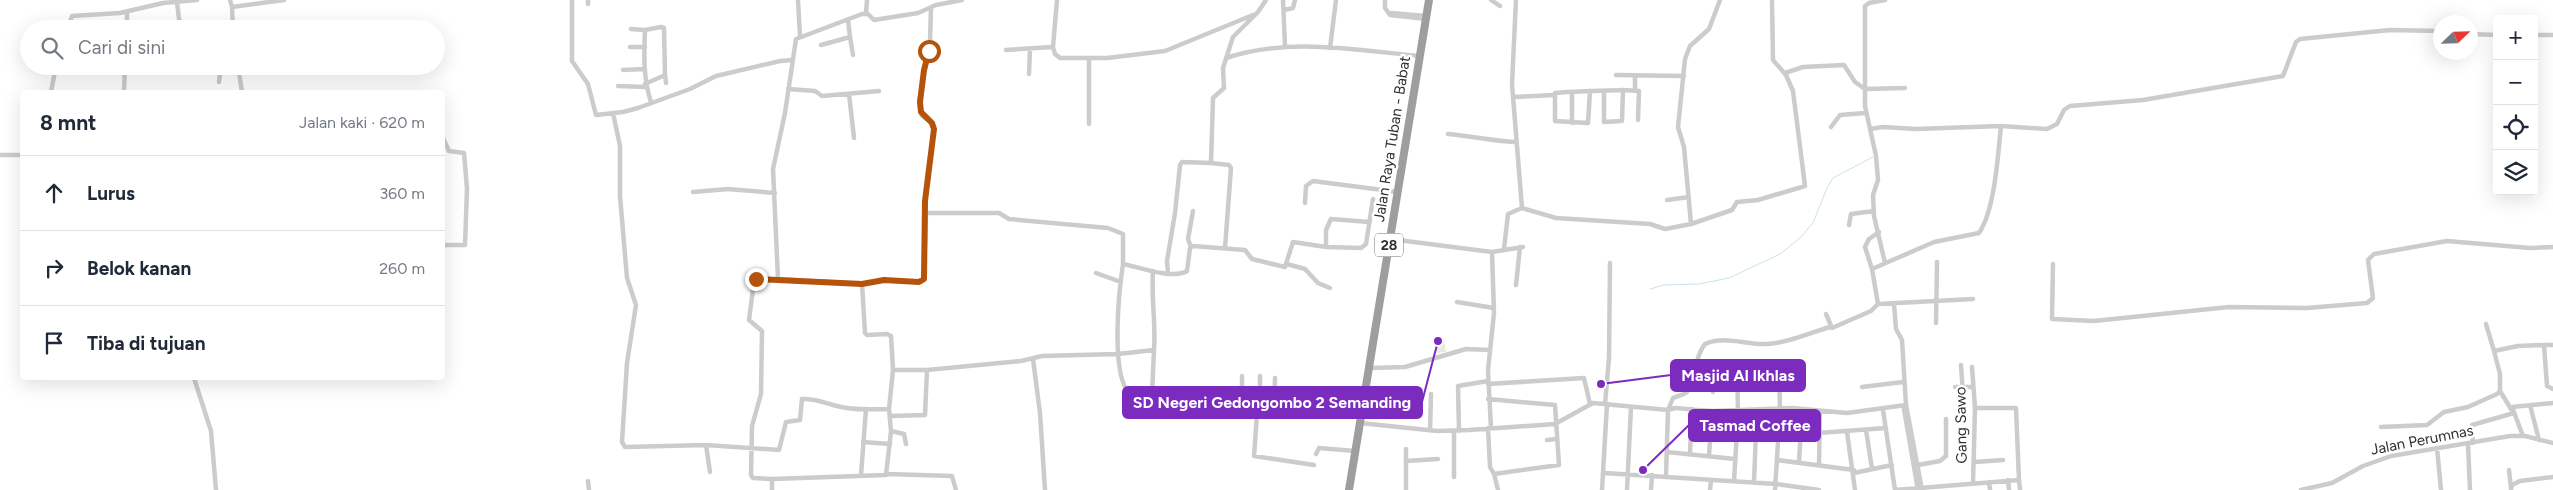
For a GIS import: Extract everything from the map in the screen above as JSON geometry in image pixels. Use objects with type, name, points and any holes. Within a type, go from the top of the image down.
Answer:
[{"type":"highway","name":"Jalan Raya Tuban - Babat","points":[[1349,490],[1429,0]]},
{"type":"street","points":[[71,20],[72,16],[127,12],[163,3],[197,0]]},
{"type":"street","points":[[230,0],[233,20]]},
{"type":"street","points":[[232,7],[284,0]]},
{"type":"street","points":[[572,0],[572,61],[588,84],[596,115],[613,113],[651,102],[690,89],[716,76],[792,60]]},
{"type":"street","points":[[798,0],[800,36]]},
{"type":"street","points":[[866,13],[867,0]]},
{"type":"street","points":[[866,13],[874,20],[918,13],[962,0]]},
{"type":"street","points":[[1057,0],[1053,48],[1055,54],[1060,58],[1090,58],[1170,50],[1188,40],[1225,28],[1258,12]]},
{"type":"street","points":[[1211,163],[1212,98],[1224,88],[1223,68],[1235,34],[1258,12],[1266,0]]},
{"type":"street","points":[[1283,0],[1285,46]]},
{"type":"street","points":[[1284,10],[1293,8],[1295,0]]},
{"type":"street","points":[[1330,48],[1336,0]]},
{"type":"street","points":[[1385,0],[1387,13],[1426,18]]},
{"type":"street","points":[[1491,0],[1500,6]]},
{"type":"street","points":[[1516,0],[1512,70],[1515,142],[1522,208]]},
{"type":"street","points":[[1691,224],[1684,147],[1678,127],[1687,52],[1709,29],[1720,0]]},
{"type":"street","points":[[1504,249],[1508,214],[1522,208],[1556,218],[1650,224],[1665,229],[1691,224],[1732,210],[1737,202],[1758,200],[1805,186],[1793,90],[1785,72],[1774,60],[1772,0]]},
{"type":"street","points":[[1885,0],[1869,3],[1865,7],[1864,89],[1865,113],[1876,156],[1878,180],[1874,194],[1874,211],[1885,263]]},
{"type":"street","points":[[177,2],[180,20]]},
{"type":"street","points":[[931,8],[930,42],[920,102],[921,112],[932,123],[934,129],[925,201],[924,279],[919,282],[884,280],[862,284],[756,279],[753,283],[749,318],[752,324],[762,331],[762,386],[752,426],[750,449],[751,477],[772,479],[886,474],[952,476],[956,490]]},
{"type":"street","points":[[127,12],[127,20]]},
{"type":"street","points":[[778,279],[773,169],[796,41],[800,36],[866,13]]},
{"type":"street","points":[[848,20],[853,55]]},
{"type":"street","points":[[631,29],[664,28],[666,84]]},
{"type":"street","points":[[645,30],[645,86],[651,102]]},
{"type":"street","points":[[1870,129],[1883,127],[1915,129],[2001,126],[2047,129],[2057,124],[2064,110],[2070,106],[2143,100],[2281,77],[2286,73],[2296,42],[2300,39],[2390,30],[2433,31]]},
{"type":"street","points":[[2478,34],[2493,35]]},
{"type":"street","points":[[2538,35],[2553,35]]},
{"type":"street","points":[[821,45],[850,37]]},
{"type":"street","points":[[1226,58],[1253,49],[1285,46],[1419,56]]},
{"type":"street","points":[[630,47],[645,47]]},
{"type":"street","points":[[1006,50],[1053,48]]},
{"type":"street","points":[[1029,74],[1030,49]]},
{"type":"street","points":[[1089,124],[1090,58]]},
{"type":"street","points":[[1785,72],[1803,67],[1844,65],[1855,82],[1864,89],[1905,88]]},
{"type":"street","points":[[623,70],[644,69]]},
{"type":"street","points":[[51,90],[54,75]]},
{"type":"street","points":[[124,90],[125,75]]},
{"type":"street","points":[[219,82],[220,75]]},
{"type":"street","points":[[239,75],[242,90]]},
{"type":"street","points":[[618,86],[645,86],[665,75]]},
{"type":"street","points":[[1616,75],[1684,76]]},
{"type":"street","points":[[1635,76],[1635,90]]},
{"type":"street","points":[[788,89],[815,91],[822,96],[879,91]]},
{"type":"street","points":[[1604,91],[1604,122],[1620,122],[1622,120],[1623,90]]},
{"type":"street","points":[[1513,97],[1572,92],[1635,90],[1639,92],[1638,120]]},
{"type":"street","points":[[1555,94],[1555,121],[1589,122],[1590,91]]},
{"type":"street","points":[[1572,92],[1572,123]]},
{"type":"street","points":[[849,94],[854,138]]},
{"type":"street","points":[[613,113],[620,146],[620,196],[626,278],[636,305],[627,363],[623,445],[634,448],[664,444],[780,450],[786,422],[800,420],[802,399],[814,399],[838,407],[866,410],[889,409]]},
{"type":"street","points":[[1831,127],[1840,115],[1865,113]]},
{"type":"street","points":[[1872,269],[1934,242],[1979,233],[1985,221],[1994,184],[2001,126]]},
{"type":"street","points":[[1448,134],[1477,136],[1488,141],[1515,142]]},
{"type":"street","points":[[445,142],[449,150],[464,153],[467,189],[465,245],[445,245]]},
{"type":"street","points":[[0,155],[20,156]]},
{"type":"street","points":[[1168,273],[1167,261],[1176,213],[1180,165],[1182,162],[1229,165],[1231,168],[1225,248]]},
{"type":"street","points":[[1304,203],[1306,186],[1313,181],[1398,192]]},
{"type":"street","points":[[692,192],[728,189],[774,193]]},
{"type":"street","points":[[1667,200],[1689,197]]},
{"type":"street","points":[[1190,247],[1245,250],[1252,259],[1285,267],[1293,242],[1326,247],[1363,247],[1366,244],[1373,199]]},
{"type":"street","points":[[1123,264],[1168,273],[1186,272],[1190,247],[1188,239],[1193,211]]},
{"type":"street","points":[[1849,225],[1851,214],[1874,211]]},
{"type":"street","points":[[926,213],[999,213],[1008,219],[1108,228],[1123,236],[1118,354],[1124,388],[1130,394],[1183,396],[1195,407],[1257,414],[1274,414],[1281,411],[1284,404]]},
{"type":"street","points":[[1326,247],[1326,230],[1331,219],[1369,222]]},
{"type":"street","points":[[1878,304],[1872,269],[1865,247],[1866,242],[1879,232]]},
{"type":"street","points":[[1390,240],[1492,252],[1521,247],[1516,285]]},
{"type":"street","points":[[2053,264],[2052,319],[2094,321],[2229,307],[2307,308],[2367,303],[2373,298],[2368,260],[2374,254],[2442,242],[2530,248],[2553,246]]},
{"type":"street","points":[[1492,252],[1494,308],[1488,398],[1490,467],[1498,490]]},
{"type":"street","points":[[1936,323],[1937,262]]},
{"type":"street","points":[[1602,490],[1609,358],[1610,263]]},
{"type":"street","points":[[1287,264],[1305,269],[1318,283],[1330,288]]},
{"type":"street","points":[[1152,394],[1156,322],[1152,294],[1154,271]]},
{"type":"street","points":[[1096,273],[1121,282]]},
{"type":"street","points":[[862,284],[865,333],[867,335],[890,335],[893,370],[889,409],[891,431],[886,474]]},
{"type":"street","points":[[1666,476],[1668,410],[1673,398],[1690,389],[1698,355],[1705,344],[1710,342],[1766,344],[1787,340],[1832,328],[1871,312],[1878,304],[1973,299]]},
{"type":"street","points":[[1457,302],[1494,308]]},
{"type":"street","points":[[1894,304],[1896,329],[1902,340],[1906,405],[1918,466],[1920,489]]},
{"type":"street","points":[[1826,314],[1830,327]]},
{"type":"street","points":[[2486,324],[2500,374],[2500,391],[2513,411],[2523,436]]},
{"type":"street","points":[[2544,345],[2547,386],[2553,389]]},
{"type":"street","points":[[2494,351],[2518,346],[2553,345]]},
{"type":"street","points":[[1368,368],[1405,367],[1466,349],[1490,350]]},
{"type":"street","points":[[893,370],[927,370],[1042,356],[1118,354],[1154,350]]},
{"type":"street","points":[[1033,358],[1040,413],[1044,490]]},
{"type":"street","points":[[1961,365],[1964,410]]},
{"type":"street","name":"Gang Sawo","points":[[1970,490],[1975,462],[1975,408],[1972,367]]},
{"type":"street","points":[[1713,392],[1717,368],[1736,370],[1743,368],[1779,368],[1780,410],[1775,490]]},
{"type":"street","points":[[891,416],[925,415],[927,370]]},
{"type":"street","points":[[1736,370],[1738,411]]},
{"type":"street","points":[[1242,376],[1242,406]]},
{"type":"street","points":[[1260,376],[1260,398]]},
{"type":"street","points":[[1274,378],[1274,414]]},
{"type":"street","points":[[1454,477],[1458,386],[1584,378],[1590,404]]},
{"type":"street","points":[[195,380],[211,431],[216,490]]},
{"type":"street","points":[[1862,387],[1904,382]]},
{"type":"street","points":[[1954,387],[1974,387]]},
{"type":"street","points":[[1242,388],[1274,389]]},
{"type":"street","points":[[2381,427],[2427,425],[2440,414],[2468,407],[2500,391]]},
{"type":"street","points":[[1138,411],[1146,394]]},
{"type":"street","points":[[1430,430],[1431,394]]},
{"type":"street","points":[[1274,404],[1314,398],[1364,395]]},
{"type":"street","points":[[1488,398],[1553,404],[1556,406],[1557,466],[1494,474]]},
{"type":"street","points":[[2513,411],[2514,406],[2553,403]]},
{"type":"street","points":[[1360,423],[1456,431],[1555,424],[1590,404],[1668,410],[1675,408],[1712,411],[1802,409],[1847,414],[1906,405]]},
{"type":"street","points":[[1906,405],[1904,408],[1920,489]]},
{"type":"street","points":[[2530,405],[2540,440]]},
{"type":"street","points":[[1627,490],[1631,407]]},
{"type":"street","points":[[1975,408],[2016,408],[2020,490]]},
{"type":"street","points":[[1690,453],[1692,409]]},
{"type":"street","points":[[1799,463],[1802,409]]},
{"type":"street","points":[[860,475],[866,410]]},
{"type":"street","points":[[1883,410],[1895,490],[2019,480]]},
{"type":"street","points":[[1709,455],[1712,411]]},
{"type":"street","points":[[1819,465],[1818,433],[1820,411]]},
{"type":"street","points":[[2470,490],[2472,425],[2513,411]]},
{"type":"street","points":[[1257,414],[1254,456],[1314,465]]},
{"type":"street","points":[[1918,466],[1940,461],[1946,456],[1946,419]]},
{"type":"street","points":[[1711,431],[1779,428]]},
{"type":"street","points":[[1818,433],[1886,428]]},
{"type":"street","points":[[1754,483],[1756,430]]},
{"type":"street","points":[[1866,430],[1872,469]]},
{"type":"street","points":[[891,431],[904,434],[906,444]]},
{"type":"street","points":[[1734,481],[1737,431]]},
{"type":"street","points":[[1848,432],[1855,490]]},
{"type":"street","name":"Jalan Perumnas","points":[[2301,490],[2332,483],[2364,466],[2391,456],[2510,436],[2523,436],[2553,443]]},
{"type":"street","points":[[1547,440],[1557,439]]},
{"type":"street","points":[[863,442],[890,444]]},
{"type":"street","points":[[706,445],[710,472]]},
{"type":"street","points":[[1316,454],[1319,448],[1355,452]]},
{"type":"street","points":[[2437,448],[2441,490]]},
{"type":"street","points":[[1406,449],[1406,490]]},
{"type":"street","points":[[1667,452],[1735,459]]},
{"type":"street","points":[[1406,461],[1438,459]]},
{"type":"street","points":[[1777,460],[1854,471],[1892,465]]},
{"type":"street","points":[[1975,462],[2003,460]]},
{"type":"street","points":[[2509,470],[2511,489]]},
{"type":"street","points":[[1604,473],[1776,484],[1819,490]]},
{"type":"street","points":[[1651,490],[1652,475]]},
{"type":"street","points":[[2511,489],[2514,484],[2520,481],[2553,477]]},
{"type":"street","points":[[772,479],[772,490]]},
{"type":"street","points":[[1710,490],[1711,480]]},
{"type":"street","points":[[2008,480],[2009,490]]},
{"type":"street","points":[[588,481],[589,490]]},
{"type":"street","points":[[1989,482],[1990,490]]},
{"type":"shaded area","points":[[1444,339],[1446,352],[1437,353],[1435,340]]},
{"type":"waterway","points":[[1650,289],[1664,285],[1699,284],[1729,278],[1780,254],[1800,238],[1813,223],[1833,178],[1873,157]]},
{"type":"place","name":"SD Negeri Gedongombo 2 Semanding","points":[[1438,341]]},
{"type":"place","name":"Masjid Al Ikhlas","points":[[1601,384]]},
{"type":"place","name":"Tasmad Coffee","points":[[1643,470]]},
{"type":"route","points":[[756,279],[839,283],[858,282],[862,284],[884,280],[919,282],[924,279],[925,201],[934,142],[934,129],[932,123],[922,116],[920,102],[924,70],[929,51]]}]
